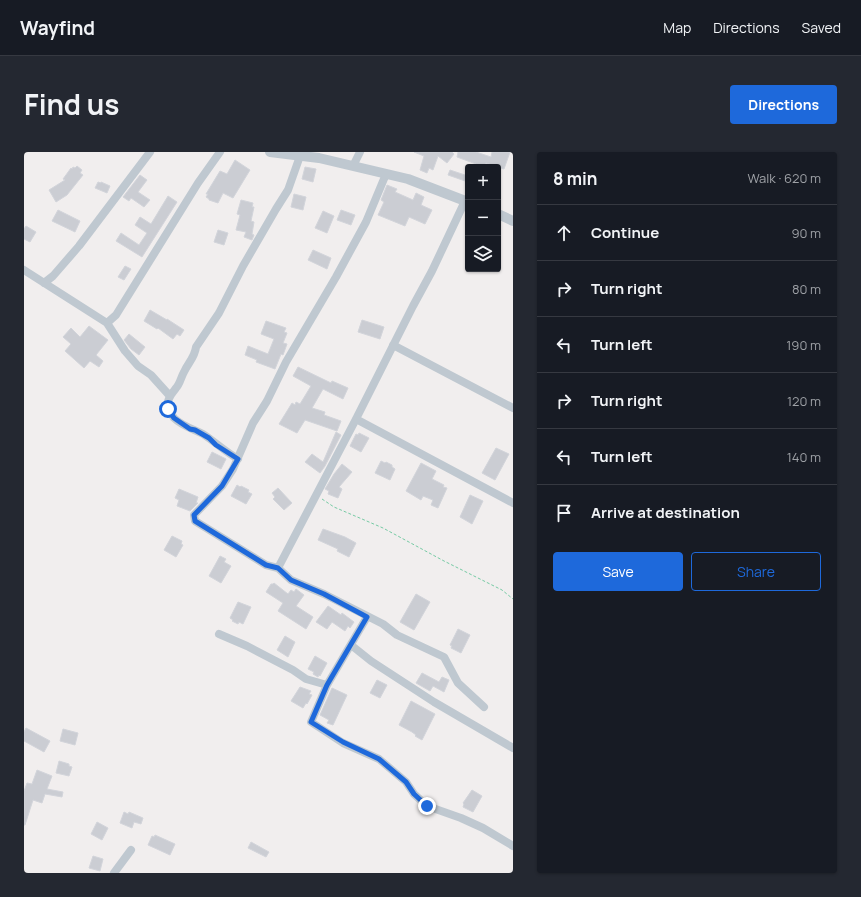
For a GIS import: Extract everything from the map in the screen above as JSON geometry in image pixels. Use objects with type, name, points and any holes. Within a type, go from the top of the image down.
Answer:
[{"type":"street","points":[[44,283],[53,276],[79,246],[150,152]]},
{"type":"street","points":[[107,323],[116,315],[198,183],[220,152]]},
{"type":"street","points":[[276,152],[319,158],[408,179],[465,200]]},
{"type":"street","points":[[353,166],[360,152]]},
{"type":"street","points":[[238,459],[216,445],[209,438],[195,430],[190,429],[174,418],[168,409],[169,395],[176,388],[184,370],[196,354],[196,347],[219,313],[243,266],[288,190],[300,156]]},
{"type":"street","points":[[386,174],[366,222],[336,277],[286,362],[267,401],[253,423],[238,459],[222,486],[194,515],[195,521],[266,565],[278,568],[291,580],[324,594],[383,624],[397,635],[444,657],[458,683],[484,707]]},
{"type":"street","points":[[278,568],[465,205]]},
{"type":"street","points":[[501,215],[513,221]]},
{"type":"street","points":[[24,270],[107,323],[125,351],[138,366],[151,375],[169,395]]},
{"type":"street","points":[[393,345],[513,408]]},
{"type":"street","points":[[356,419],[513,503]]},
{"type":"street","points":[[367,617],[327,685],[311,722],[343,742],[379,759],[406,782],[414,794],[427,806],[461,818],[483,828],[513,846]]},
{"type":"street","points":[[219,634],[247,646],[293,670],[306,679],[327,685]]},
{"type":"street","points":[[351,645],[371,661],[434,702],[513,748]]},
{"type":"street","points":[[114,873],[131,850]]},
{"type":"path","points":[[316,496],[334,507],[383,528],[502,590],[513,599]]},
{"type":"building","points":[[414,152],[452,152],[454,154],[447,163],[438,156],[433,170],[429,168],[427,173],[420,170],[424,156]]},
{"type":"building","points":[[458,152],[476,152],[491,157],[492,152],[510,152],[504,169],[501,168],[501,164],[476,164],[457,157]]},
{"type":"building","points":[[235,160],[250,170],[233,198],[223,193],[218,203],[209,200],[206,197],[208,194],[206,194],[220,171],[227,174]]},
{"type":"building","points":[[77,166],[82,170],[80,173],[83,175],[67,195],[56,202],[49,190],[65,180],[63,179],[71,168],[75,168]]},
{"type":"building","points":[[305,167],[316,169],[313,182],[302,179]]},
{"type":"building","points":[[450,170],[465,175],[465,181],[448,175]]},
{"type":"building","points":[[140,175],[147,180],[138,192],[150,200],[144,207],[131,198],[129,201],[123,197]]},
{"type":"building","points":[[98,182],[110,186],[107,193],[95,188]]},
{"type":"building","points":[[387,185],[397,189],[395,192],[413,200],[416,193],[424,197],[421,205],[432,210],[425,224],[409,217],[405,226],[378,215],[384,202],[381,200]]},
{"type":"building","points":[[294,194],[306,197],[303,210],[291,207]]},
{"type":"building","points":[[168,196],[177,202],[142,257],[116,241],[121,233],[139,245],[147,233],[135,225],[140,217],[151,224]]},
{"type":"building","points":[[241,200],[253,203],[252,207],[254,207],[251,221],[254,222],[252,234],[254,235],[252,240],[244,237],[246,232],[236,230],[240,215],[237,214]]},
{"type":"building","points":[[58,210],[80,221],[75,232],[52,221]]},
{"type":"building","points":[[341,210],[355,215],[351,225],[337,220]]},
{"type":"building","points":[[323,211],[334,216],[327,233],[315,228]]},
{"type":"building","points":[[26,226],[36,232],[30,242],[24,239],[24,229]]},
{"type":"building","points":[[218,230],[228,233],[224,245],[214,242]]},
{"type":"building","points":[[313,250],[331,258],[327,269],[308,260]]},
{"type":"building","points":[[125,266],[131,269],[124,280],[118,277]]},
{"type":"building","points":[[150,310],[184,330],[180,336],[177,334],[173,339],[158,328],[157,329],[144,321]]},
{"type":"building","points":[[362,320],[384,327],[380,339],[358,332]]},
{"type":"building","points":[[266,321],[286,328],[284,332],[287,333],[283,343],[287,344],[275,369],[256,362],[257,360],[245,355],[248,346],[268,354],[274,339],[261,334]]},
{"type":"building","points":[[89,326],[108,340],[96,355],[103,361],[99,367],[90,361],[84,368],[65,351],[71,344],[63,337],[71,328],[80,337]]},
{"type":"building","points":[[129,334],[145,347],[139,355],[131,349],[124,340]]},
{"type":"building","points":[[298,367],[331,383],[332,381],[348,388],[343,399],[323,389],[312,408],[325,412],[324,415],[341,421],[337,431],[305,420],[297,433],[279,424],[292,403],[295,405],[296,402],[300,404],[311,386],[293,376]]},
{"type":"building","points":[[336,432],[341,435],[320,473],[305,462],[312,454],[323,462]]},
{"type":"building","points":[[359,433],[369,438],[361,452],[350,446],[356,434],[358,435]]},
{"type":"building","points":[[496,448],[509,454],[495,480],[482,473]]},
{"type":"building","points":[[212,452],[226,459],[221,469],[207,462]]},
{"type":"building","points":[[381,461],[392,465],[395,469],[390,480],[375,473]]},
{"type":"building","points":[[421,463],[436,471],[432,479],[444,485],[443,487],[447,488],[438,508],[431,505],[433,500],[423,496],[421,500],[406,491]]},
{"type":"building","points":[[342,464],[352,472],[339,487],[342,489],[338,498],[328,494],[329,491],[325,489]]},
{"type":"building","points":[[237,485],[249,490],[248,492],[252,494],[246,504],[231,496]]},
{"type":"building","points":[[278,488],[292,503],[284,510],[273,499],[275,497],[272,493]]},
{"type":"building","points":[[179,489],[198,497],[196,503],[198,503],[190,511],[177,506],[179,500],[175,498]]},
{"type":"building","points":[[470,495],[483,501],[472,524],[460,517]]},
{"type":"building","points":[[323,529],[345,537],[356,543],[349,557],[337,551],[338,549],[318,540]]},
{"type":"building","points":[[172,536],[182,541],[181,544],[183,545],[176,557],[164,550]]},
{"type":"building","points":[[220,556],[226,559],[224,562],[231,566],[221,583],[209,576]]},
{"type":"building","points":[[274,583],[288,594],[291,590],[294,592],[296,589],[304,595],[296,606],[313,617],[306,629],[278,611],[283,603],[266,592],[271,584]]},
{"type":"building","points":[[416,594],[430,602],[414,630],[400,622]]},
{"type":"building","points":[[238,602],[251,607],[243,624],[239,622],[238,624],[230,618]]},
{"type":"building","points":[[328,606],[341,615],[342,613],[354,622],[350,628],[348,626],[345,631],[332,622],[327,629],[316,622]]},
{"type":"building","points":[[458,629],[470,635],[461,653],[451,648],[452,646],[450,645]]},
{"type":"building","points":[[285,636],[295,642],[288,657],[277,650]]},
{"type":"building","points":[[315,656],[327,663],[318,677],[313,674],[314,672],[308,669]]},
{"type":"building","points":[[422,673],[439,682],[442,677],[449,680],[444,692],[433,686],[430,691],[416,683]]},
{"type":"building","points":[[377,680],[387,685],[380,698],[370,693]]},
{"type":"building","points":[[300,687],[311,691],[309,694],[312,695],[303,708],[291,701]]},
{"type":"building","points":[[332,688],[347,695],[333,725],[327,723],[329,720],[320,715]]},
{"type":"building","points":[[411,701],[435,714],[422,740],[415,736],[416,735],[412,732],[399,725]]},
{"type":"building","points":[[26,728],[50,741],[44,752],[24,741],[24,732]]},
{"type":"building","points":[[63,729],[78,733],[75,745],[60,741]]},
{"type":"building","points":[[59,761],[69,764],[69,766],[72,767],[69,776],[56,773]]},
{"type":"building","points":[[37,770],[52,776],[47,789],[63,792],[62,797],[45,794],[42,803],[33,800],[24,825],[24,791],[27,783],[32,784]]},
{"type":"building","points":[[472,790],[482,796],[473,812],[463,807],[463,803]]},
{"type":"building","points":[[124,812],[128,814],[129,812],[143,818],[141,824],[134,822],[132,828],[120,823]]},
{"type":"building","points":[[97,822],[108,828],[102,840],[91,834]]},
{"type":"building","points":[[155,835],[175,844],[170,855],[148,845],[152,836],[154,837]]},
{"type":"building","points":[[251,842],[269,852],[266,857],[248,848]]},
{"type":"building","points":[[93,856],[103,859],[100,871],[89,868]]},
{"type":"route","points":[[168,409],[174,418],[190,429],[195,430],[209,438],[216,445],[238,459],[222,486],[194,515],[195,521],[266,565],[278,568],[291,580],[324,594],[367,617],[327,685],[311,722],[343,742],[379,759],[394,770],[406,782],[414,794],[427,806]]}]
